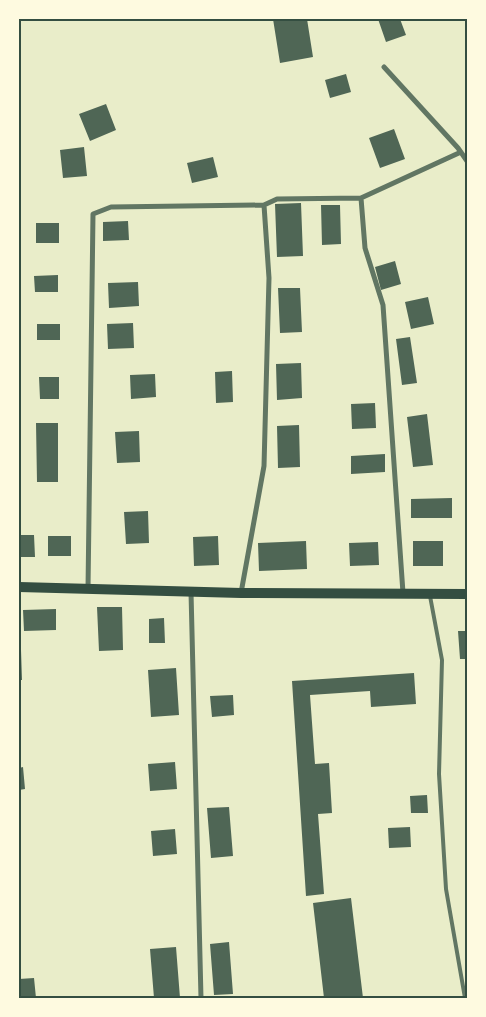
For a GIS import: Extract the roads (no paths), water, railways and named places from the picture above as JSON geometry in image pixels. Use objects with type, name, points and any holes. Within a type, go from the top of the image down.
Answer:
[{"type":"main road","points":[[19,587],[241,593],[467,594]]},
{"type":"street","points":[[384,67],[467,161]]},
{"type":"street","points":[[88,589],[93,214],[111,207],[264,205],[277,199],[361,198],[461,152]]},
{"type":"street","points":[[361,198],[365,248],[383,305],[403,593]]},
{"type":"street","points":[[241,593],[264,466],[269,278],[264,205]]},
{"type":"street","points":[[192,592],[201,998]]},
{"type":"lane","points":[[429,594],[442,660],[440,774],[446,890],[465,998]]}]
